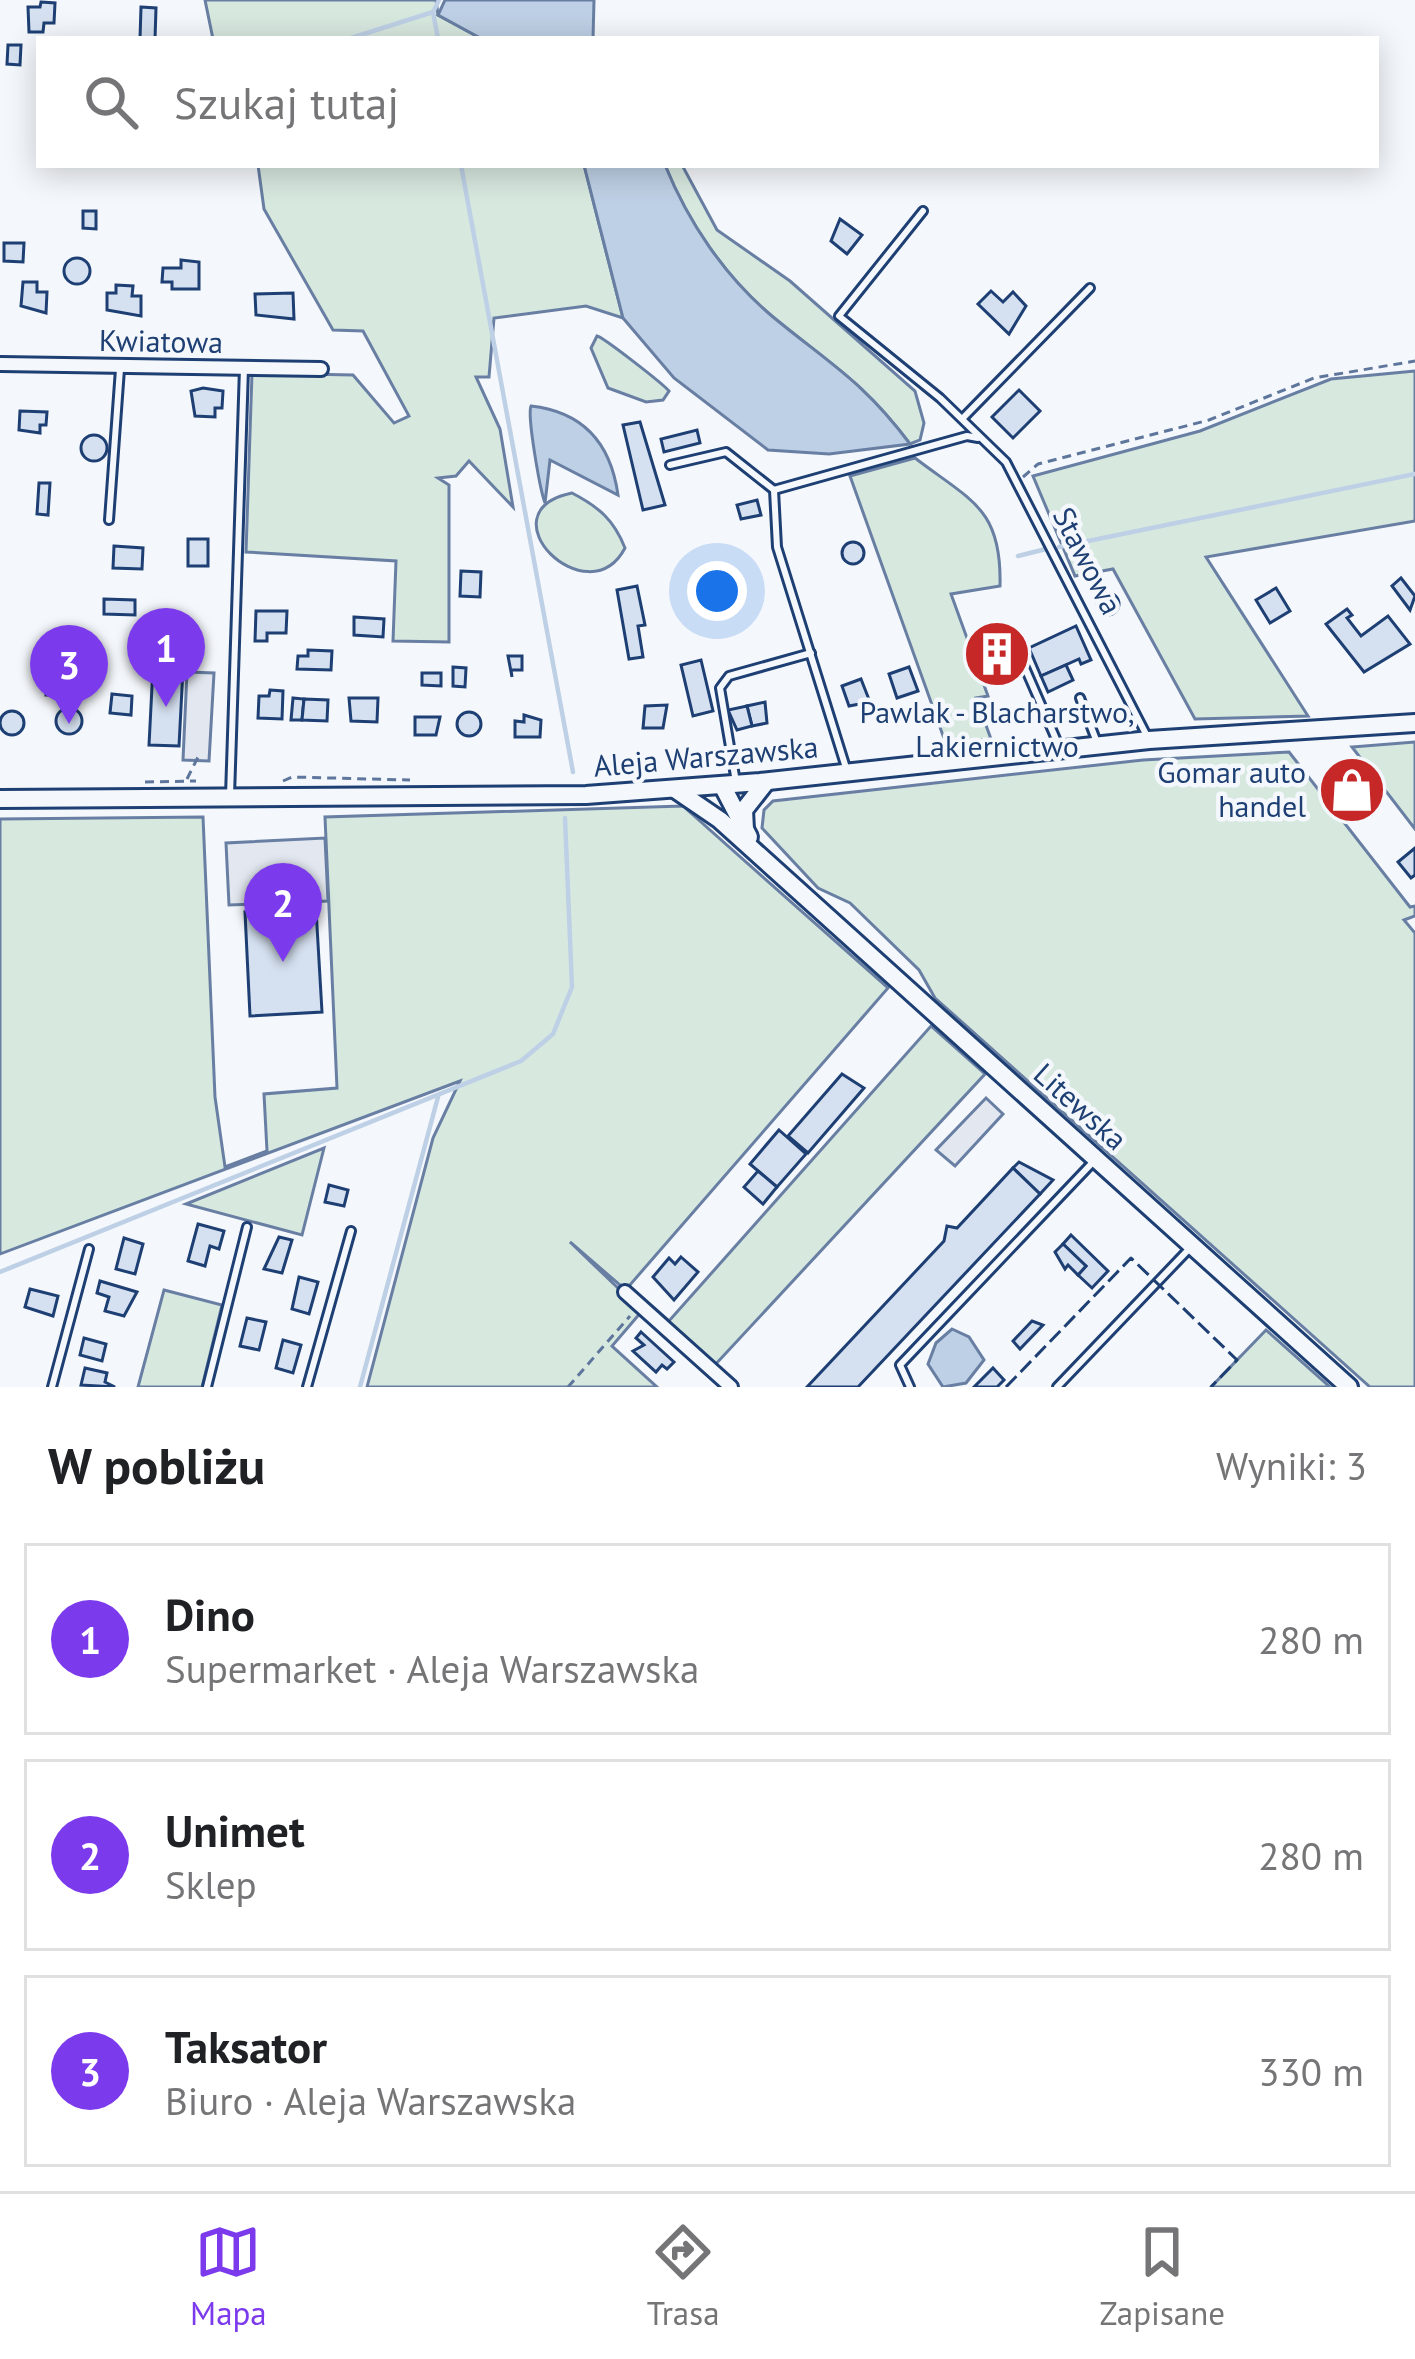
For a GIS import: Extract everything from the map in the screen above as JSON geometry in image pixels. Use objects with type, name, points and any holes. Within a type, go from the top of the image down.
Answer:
[{"type":"street","name":"Kwiatowa","points":[[0,364],[321,369]]},
{"type":"street","name":"Aleja Warszawska","points":[[0,799],[230,791],[675,790],[1149,740],[1415,722]]},
{"type":"street","points":[[746,831],[744,810],[766,782]]},
{"type":"street","points":[[726,825],[716,799],[729,785],[746,831],[774,868]]},
{"type":"street","points":[[675,790],[726,825],[774,868]]},
{"type":"street","name":"Litewska","points":[[774,868],[1349,1387]]},
{"type":"street","points":[[625,1292],[731,1387]]},
{"type":"lane","name":"Stawowa","points":[[923,211],[838,316],[963,418],[1020,481],[1149,740]]},
{"type":"lane","points":[[963,418],[1090,288]]},
{"type":"lane","points":[[109,520],[121,365]]},
{"type":"lane","points":[[230,791],[244,368]]},
{"type":"lane","points":[[774,490],[967,436],[978,438]]},
{"type":"lane","points":[[670,465],[726,452],[774,490],[777,548],[847,773]]},
{"type":"lane","points":[[1015,645],[1061,750]]},
{"type":"lane","points":[[729,785],[721,688],[729,676],[811,653]]},
{"type":"lane","points":[[1080,698],[1098,746]]},
{"type":"lane","points":[[910,1387],[900,1365],[1096,1158]]},
{"type":"lane","points":[[207,1387],[247,1228]]},
{"type":"lane","points":[[308,1387],[351,1231]]},
{"type":"lane","points":[[1058,1387],[1193,1245]]},
{"type":"lane","points":[[52,1387],[88,1249]]},
{"type":"path","points":[[1020,481],[1038,464],[1209,420],[1314,378],[1415,362]]},
{"type":"path","points":[[187,781],[190,764],[199,755]]},
{"type":"path","points":[[280,782],[292,777],[386,776],[427,783]]},
{"type":"path","points":[[140,783],[187,781],[230,791]]},
{"type":"path","points":[[568,1387],[639,1305]]},
{"type":"shaded area","points":[[205,0],[436,0],[438,15],[476,36],[212,36]]},
{"type":"shaded area","points":[[258,168],[585,168],[623,318],[586,306],[494,318],[489,377],[476,377],[500,429],[513,507],[469,461],[456,476],[438,478],[449,485],[449,642],[393,641],[396,561],[246,552],[252,373],[353,375],[394,423],[409,416],[363,331],[333,330],[264,209]]},
{"type":"shaded area","points":[[666,168],[684,168],[717,230],[790,281],[915,391],[924,423],[920,440],[910,444],[861,389],[739,284],[685,207]]},
{"type":"shaded area","points":[[597,336],[669,391],[663,400],[646,402],[608,388],[591,348]]},
{"type":"shaded area","points":[[1415,371],[1415,521],[1206,557],[1308,716],[1195,719],[1113,569],[1075,576],[1033,476],[1200,431],[1331,379]]},
{"type":"shaded area","points":[[915,458],[979,509],[995,539],[1000,586],[951,594],[988,696],[976,698],[991,739],[946,744],[850,476]]},
{"type":"shaded area","points":[[572,493],[604,515],[621,538],[625,548],[608,567],[588,572],[568,566],[539,537],[537,519],[547,504]]},
{"type":"shaded area","points":[[187,672],[214,673],[209,761],[183,760]]},
{"type":"shaded area","points":[[1415,742],[1415,829],[1352,747]]},
{"type":"shaded area","points":[[1289,752],[1410,907],[1415,906],[1415,916],[1404,920],[1415,933],[1415,1387],[1370,1387],[935,998],[919,970],[850,903],[818,888],[762,828],[764,810],[773,801],[1143,760]]},
{"type":"shaded area","points":[[683,806],[888,988],[629,1286],[669,1321],[931,1026],[985,1074],[714,1366],[570,1242],[642,1311],[612,1346],[657,1387],[367,1387],[433,1138],[460,1081],[0,1254],[0,819],[203,817],[215,1097],[225,1167],[267,1151],[264,1094],[337,1088],[325,817]]},
{"type":"shaded area","points":[[325,838],[328,901],[229,905],[226,843]]},
{"type":"shaded area","points":[[986,1098],[1003,1114],[955,1166],[936,1150]]},
{"type":"shaded area","points":[[324,1148],[302,1235],[186,1204]]},
{"type":"shaded area","points":[[164,1290],[222,1305],[202,1387],[138,1387]]},
{"type":"shaded area","points":[[1266,1330],[1330,1387],[1211,1387]]},
{"type":"water","points":[[445,0],[594,0],[593,36],[476,36],[438,15]]},
{"type":"water","points":[[585,168],[666,168],[697,228],[739,284],[861,389],[910,444],[829,454],[768,450],[674,378],[623,318]]},
{"type":"water","points":[[531,406],[566,415],[592,434],[609,461],[618,495],[550,460],[545,503]]},
{"type":"water","points":[[952,1329],[969,1337],[984,1360],[966,1383],[943,1387],[928,1364],[936,1343]]},
{"type":"building","points":[[41,2],[55,3],[54,23],[44,23],[43,32],[29,32],[28,7],[40,7]]},
{"type":"building","points":[[141,7],[156,8],[155,36],[140,36]]},
{"type":"building","points":[[8,45],[21,45],[20,65],[7,64]]},
{"type":"building","points":[[83,211],[96,211],[96,229],[83,228]]},
{"type":"building","points":[[840,219],[862,235],[847,254],[831,241]]},
{"type":"building","points":[[4,243],[24,243],[23,262],[4,261]]},
{"type":"building","points":[[77,258],[90,271],[77,284],[64,271]]},
{"type":"building","points":[[181,260],[199,262],[199,289],[172,289],[172,282],[162,282],[163,268],[181,268]]},
{"type":"building","points":[[23,282],[37,282],[37,292],[47,292],[46,313],[21,306]]},
{"type":"building","points":[[116,285],[133,286],[132,296],[141,296],[141,316],[107,310],[107,293],[116,293]]},
{"type":"building","points":[[991,291],[1003,302],[1013,292],[1026,306],[1009,334],[978,304]]},
{"type":"building","points":[[293,293],[294,319],[256,315],[255,294]]},
{"type":"building","points":[[1019,390],[1040,411],[1013,438],[992,417]]},
{"type":"building","points":[[191,391],[223,391],[222,408],[215,408],[215,417],[195,416]]},
{"type":"building","points":[[20,411],[47,412],[40,433],[19,430]]},
{"type":"building","points":[[640,422],[665,505],[643,510],[623,425]]},
{"type":"building","points":[[697,430],[700,443],[664,452],[661,439]]},
{"type":"building","points":[[94,435],[107,448],[94,461],[81,448]]},
{"type":"building","points":[[39,483],[50,483],[48,515],[37,514]]},
{"type":"building","points":[[757,500],[761,515],[741,519],[737,505]]},
{"type":"building","points":[[188,539],[208,539],[208,566],[188,566]]},
{"type":"building","points":[[853,542],[864,553],[853,564],[842,553]]},
{"type":"building","points":[[114,546],[143,548],[142,569],[113,568]]},
{"type":"building","points":[[461,571],[481,572],[480,597],[460,596]]},
{"type":"building","points":[[1401,578],[1415,596],[1410,610],[1392,586]]},
{"type":"building","points":[[637,586],[645,625],[638,626],[643,657],[629,659],[617,590]]},
{"type":"building","points":[[1276,588],[1290,611],[1270,623],[1256,600]]},
{"type":"building","points":[[1108,593],[1119,604],[1108,615],[1097,604]]},
{"type":"building","points":[[104,599],[135,600],[135,615],[104,614]]},
{"type":"building","points":[[1347,609],[1352,615],[1347,618],[1361,636],[1388,616],[1410,644],[1364,672],[1326,624]]},
{"type":"building","points":[[256,611],[287,611],[286,633],[267,633],[267,641],[255,641]]},
{"type":"building","points":[[354,617],[384,619],[383,637],[354,635]]},
{"type":"building","points":[[1076,626],[1091,660],[1081,664],[1079,659],[1041,676],[1029,648]]},
{"type":"building","name":"Pawlak - Blacharstwo, Lakiernictwo","points":[[997,628],[1015,672],[996,680],[978,635]]},
{"type":"building","points":[[308,650],[332,651],[331,670],[297,669],[298,656],[308,656]]},
{"type":"building","points":[[83,656],[95,656],[93,686],[81,686]]},
{"type":"building","points":[[508,656],[522,656],[522,670],[511,670],[512,677]]},
{"type":"building","points":[[48,657],[53,657],[52,672],[59,673],[58,695],[46,695]]},
{"type":"building","points":[[701,660],[713,711],[693,716],[681,665]]},
{"type":"building","points":[[1066,665],[1073,680],[1048,692],[1041,676]]},
{"type":"building","points":[[153,667],[183,669],[179,746],[149,745]]},
{"type":"building","points":[[453,667],[466,668],[465,687],[453,686]]},
{"type":"building","points":[[909,667],[918,691],[897,698],[889,674]]},
{"type":"building","points":[[422,673],[441,673],[441,686],[422,685]]},
{"type":"building","points":[[861,679],[870,702],[849,706],[842,686]]},
{"type":"building","points":[[270,690],[283,691],[282,719],[258,718],[259,696],[269,696]]},
{"type":"building","points":[[112,694],[132,696],[131,715],[110,713]]},
{"type":"building","points":[[293,698],[304,699],[302,720],[291,720]]},
{"type":"building","points":[[349,698],[378,698],[377,722],[351,721]]},
{"type":"building","points":[[304,699],[328,700],[327,721],[302,720]]},
{"type":"building","points":[[765,702],[767,723],[752,726],[747,706]]},
{"type":"building","points":[[667,705],[663,728],[643,728],[645,706]]},
{"type":"building","points":[[747,706],[752,726],[737,730],[728,710]]},
{"type":"building","points":[[69,708],[82,721],[69,734],[56,721]]},
{"type":"building","points":[[12,711],[24,723],[12,735],[0,723]]},
{"type":"building","points":[[469,712],[481,724],[469,736],[457,724]]},
{"type":"building","points":[[524,715],[541,720],[540,737],[515,737],[515,721],[524,722]]},
{"type":"building","points":[[415,717],[440,717],[436,735],[415,735]]},
{"type":"building","points":[[1415,848],[1415,875],[1411,878],[1398,862]]},
{"type":"building","points":[[316,909],[322,1012],[250,1016],[245,912]]},
{"type":"building","points":[[842,1074],[864,1088],[808,1153],[788,1136]]},
{"type":"building","points":[[779,1130],[806,1154],[777,1187],[750,1164]]},
{"type":"building","points":[[1019,1162],[1053,1180],[1040,1194],[1013,1168]]},
{"type":"building","points":[[1013,1168],[1040,1194],[858,1387],[807,1387],[944,1241],[947,1226],[957,1228]]},
{"type":"building","points":[[758,1171],[777,1187],[763,1204],[744,1187]]},
{"type":"building","points":[[329,1185],[348,1190],[344,1206],[325,1202]]},
{"type":"building","points":[[198,1224],[224,1231],[219,1249],[210,1246],[205,1266],[188,1261]]},
{"type":"building","points":[[1071,1235],[1108,1271],[1092,1288],[1078,1275],[1086,1266],[1063,1244]]},
{"type":"building","points":[[279,1237],[292,1240],[282,1273],[264,1269]]},
{"type":"building","points":[[124,1238],[143,1244],[135,1274],[116,1269]]},
{"type":"building","points":[[1063,1244],[1086,1266],[1078,1275],[1068,1265],[1065,1269],[1055,1252]]},
{"type":"building","points":[[681,1257],[698,1272],[674,1300],[653,1277],[669,1258],[675,1264]]},
{"type":"building","points":[[299,1277],[318,1282],[309,1314],[292,1309]]},
{"type":"building","points":[[100,1281],[137,1292],[124,1316],[105,1311],[109,1297],[97,1293]]},
{"type":"building","points":[[30,1289],[58,1296],[53,1316],[25,1307]]},
{"type":"building","points":[[247,1318],[266,1322],[259,1350],[240,1346]]},
{"type":"building","points":[[1032,1321],[1043,1325],[1020,1349],[1013,1341]]},
{"type":"building","points":[[641,1332],[674,1362],[667,1369],[662,1365],[656,1372],[633,1351],[644,1345],[636,1338]]},
{"type":"building","points":[[84,1338],[106,1344],[102,1361],[80,1355]]},
{"type":"building","points":[[283,1340],[301,1345],[293,1373],[276,1368]]},
{"type":"building","points":[[85,1368],[107,1373],[105,1382],[115,1387],[81,1385]]},
{"type":"building","points":[[993,1368],[1004,1380],[997,1387],[974,1387]]},
{"type":"waterway","points":[[437,36],[433,12],[439,0]]},
{"type":"waterway","points":[[357,36],[433,12]]},
{"type":"waterway","points":[[462,168],[573,772]]},
{"type":"waterway","points":[[1059,547],[1415,474]]},
{"type":"waterway","points":[[1018,556],[1046,549]]},
{"type":"waterway","points":[[0,1272],[521,1061],[553,1034],[572,987],[565,818]]},
{"type":"waterway","points":[[360,1387],[438,1097]]},
{"type":"fence","points":[[1006,1387],[1131,1258],[1237,1360],[1211,1387]]},
{"type":"place","name":"Pawlak - Blacharstwo, Lakiernictwo","points":[[997,654]]},
{"type":"place","name":"Dino","points":[[166,707]]},
{"type":"place","name":"Taksator","points":[[69,724]]},
{"type":"place","name":"Gomar auto handel","points":[[1352,790]]},
{"type":"place","name":"Unimet","points":[[283,962]]}]
